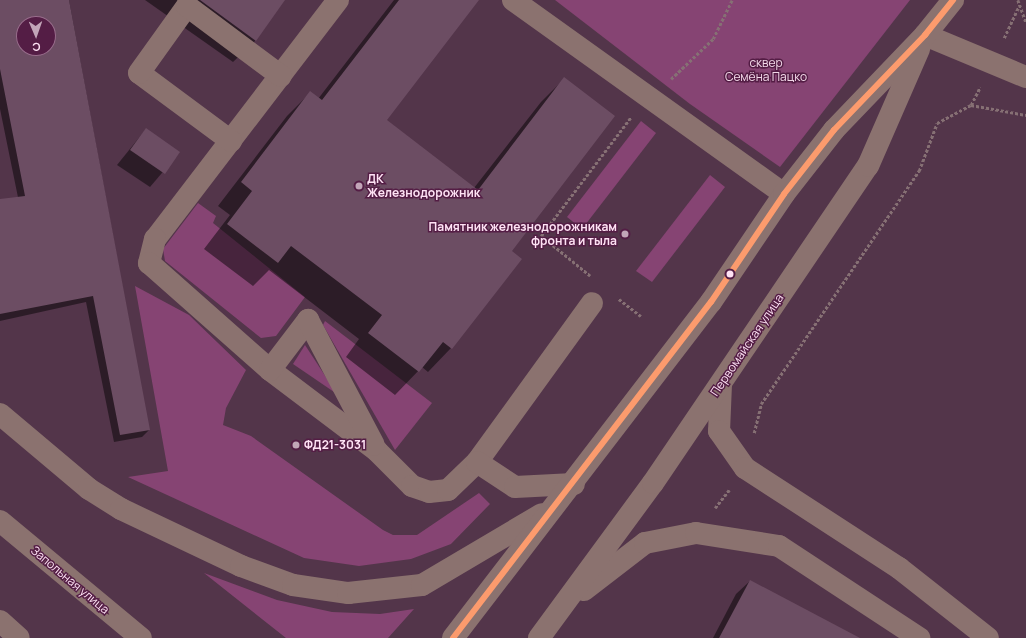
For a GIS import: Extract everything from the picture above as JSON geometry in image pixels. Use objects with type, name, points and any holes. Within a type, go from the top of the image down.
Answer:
[{"type":"street","points":[[338,0],[155,239],[149,263],[270,370],[377,451],[412,486],[429,492],[448,490],[477,462],[592,303]]},
{"type":"street","points":[[513,0],[649,100],[784,194]]},
{"type":"street","name":"Первомайская улица","points":[[453,638],[553,508],[574,484],[711,302],[784,194],[834,130],[926,35],[953,0]]},
{"type":"street","points":[[231,141],[139,73],[186,6],[281,76]]},
{"type":"street","points":[[926,35],[991,64],[1026,77]]},
{"type":"street","name":"Первомайская улица","points":[[539,638],[566,604],[721,384],[868,166],[926,35]]},
{"type":"street","points":[[270,370],[308,320],[377,451]]},
{"type":"street","points":[[721,384],[719,431],[745,468],[899,568],[988,638]]},
{"type":"street","points":[[0,414],[89,488],[121,509],[241,566],[293,585],[348,592],[422,585],[553,508]]},
{"type":"street","points":[[477,462],[515,487],[574,484]]},
{"type":"street","name":"Запольная улица","points":[[0,521],[141,638]]},
{"type":"street","points":[[566,604],[645,543],[696,532],[780,546],[919,638]]},
{"type":"street","points":[[0,621],[19,638]]},
{"type":"path","points":[[597,281],[541,236],[634,114],[713,39],[732,0]]},
{"type":"path","points":[[1018,0],[1026,22]]},
{"type":"path","points":[[696,532],[745,468],[761,404],[919,171],[937,123],[971,105],[1019,6]]},
{"type":"path","points":[[971,105],[1026,115]]},
{"type":"path","points":[[616,296],[641,316]]},
{"type":"green space","name":"сквер Семёна Пацко","points":[[555,0],[910,0],[780,167],[690,104]]},
{"type":"green space","points":[[641,121],[656,133],[582,229],[567,217]]},
{"type":"green space","points":[[710,175],[725,187],[652,282],[636,271]]},
{"type":"green space","points":[[198,203],[216,216],[213,223],[305,297],[276,336],[261,338],[165,261],[163,249]]},
{"type":"green space","points":[[135,286],[189,315],[246,370],[226,408],[223,425],[251,436],[383,530],[393,535],[417,535],[479,493],[490,504],[451,544],[411,559],[359,566],[304,558],[128,477],[168,471]]},
{"type":"green space","points":[[325,321],[432,403],[395,450],[323,325]]},
{"type":"green space","points":[[305,345],[337,394],[293,364]]},
{"type":"green space","points":[[204,573],[277,600],[332,612],[380,614],[414,609],[388,638],[286,638]]},
{"type":"building","points":[[0,0],[69,0],[150,430],[120,435],[93,296],[0,314],[0,199],[25,196],[0,69]]},
{"type":"building","points":[[200,0],[285,0],[256,41]]},
{"type":"building","name":"ДК Железнодорожник","points":[[399,0],[479,0],[387,120],[478,190],[564,77],[615,116],[512,251],[522,259],[452,349],[443,342],[419,372],[368,333],[382,315],[291,246],[278,263],[227,224],[252,191],[241,182],[310,91],[322,100]]},
{"type":"building","points":[[146,128],[180,152],[165,174],[130,150]]},
{"type":"building","points":[[750,580],[860,638],[719,638]]},
{"type":"transit line","points":[[453,638],[711,302],[784,194],[834,130],[925,35],[953,0]]},
{"type":"place","name":"ДК Железнодорожник","points":[[359,186]]},
{"type":"place","name":"Памятник железнодорожникам фронта и тыла","points":[[625,234]]},
{"type":"place","name":"ФД21-3031","points":[[296,445]]}]
